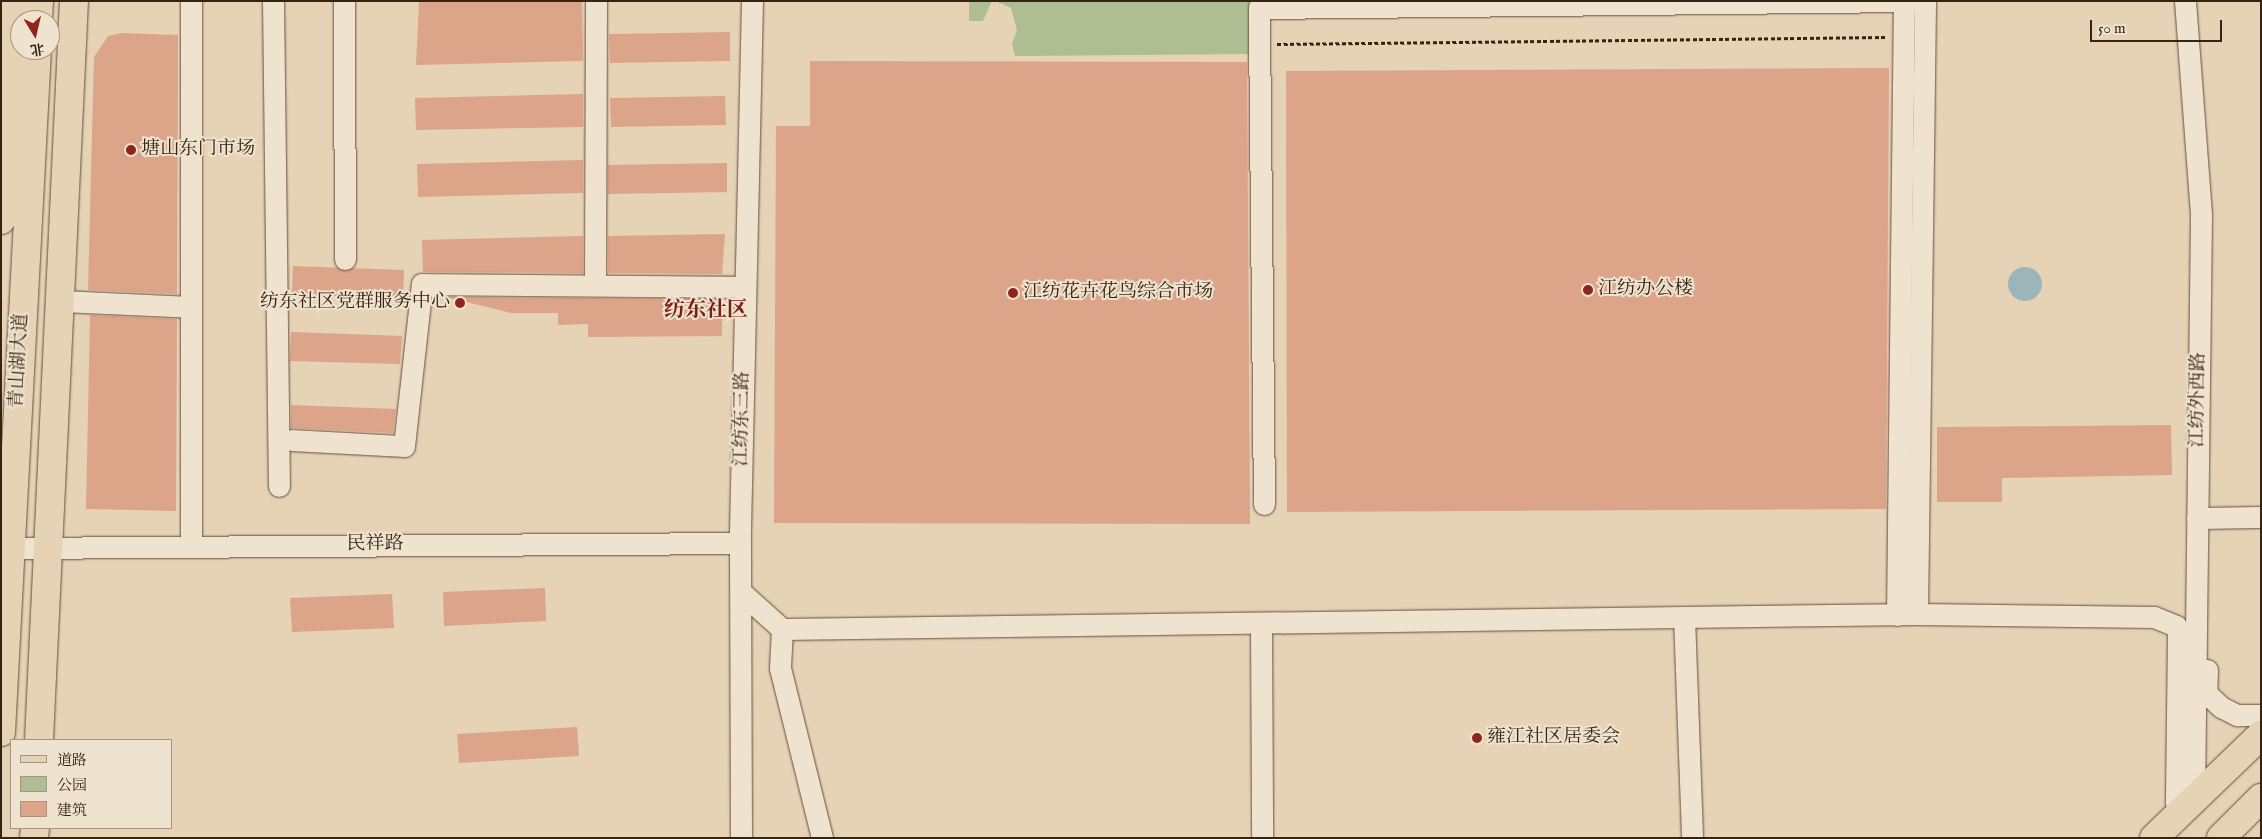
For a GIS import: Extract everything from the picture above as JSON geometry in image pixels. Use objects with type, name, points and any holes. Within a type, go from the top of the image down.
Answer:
[{"type":"main road","points":[[26,10],[39,1]]},
{"type":"main road","points":[[39,739],[74,1]]},
{"type":"main road","points":[[1,220],[4,132],[12,60]]},
{"type":"main road","name":"青山湖大道","points":[[1,732],[36,60]]},
{"type":"main road","points":[[2154,838],[2185,801],[2261,735]]},
{"type":"main road","points":[[2222,838],[2261,798]]},
{"type":"street","points":[[190,1],[191,536]]},
{"type":"street","points":[[273,1],[279,486]]},
{"type":"street","points":[[344,1],[345,259]]},
{"type":"street","points":[[595,285],[596,1]]},
{"type":"street","name":"江纺东三路","points":[[741,838],[740,537],[752,1]]},
{"type":"street","points":[[1904,1],[1907,614]]},
{"type":"street","points":[[1264,504],[1258,8],[1908,1]]},
{"type":"street","points":[[1907,614],[1925,1]]},
{"type":"street","name":"江纺外西路","points":[[2185,1],[2201,216],[2206,693],[2237,715],[2261,715]]},
{"type":"street","name":"江纺外西路","points":[[2185,801],[2204,518],[2212,215],[2194,1]]},
{"type":"street","points":[[292,440],[404,446],[422,284],[745,287]]},
{"type":"street","points":[[60,301],[191,307]]},
{"type":"street","points":[[2204,518],[2261,517]]},
{"type":"street","name":"民祥路","points":[[11,543],[191,536],[740,537]]},
{"type":"street","name":"民祥路","points":[[49,542],[740,537]]},
{"type":"street","points":[[740,592],[782,630],[1907,614],[2154,616],[2176,626],[2185,801]]},
{"type":"street","points":[[1684,618],[1692,838]]},
{"type":"street","points":[[1261,623],[1262,838]]},
{"type":"street","points":[[782,630],[780,668],[822,838]]},
{"type":"path","points":[[1259,44],[1904,36]]},
{"type":"green space","points":[[969,1],[992,1],[983,21],[969,21]]},
{"type":"green space","points":[[995,1],[1249,1],[1249,54],[1015,56],[1012,44],[1017,30],[1011,8]]},
{"type":"water","points":[[2025,267],[2037,272],[2042,284],[2037,296],[2025,301],[2013,296],[2008,284],[2013,272]]},
{"type":"building","points":[[419,1],[582,1],[583,61],[416,65]]},
{"type":"building","points":[[730,32],[730,61],[610,63],[609,34]]},
{"type":"building","name":"塘山东门市场","points":[[122,33],[178,35],[177,294],[88,290],[94,57],[108,36]]},
{"type":"building","name":"江纺花卉花鸟综合市场","points":[[810,61],[1247,62],[1250,524],[774,523],[776,126],[810,126]]},
{"type":"building","name":"江纺办公楼","points":[[1889,68],[1886,509],[1287,512],[1286,71]]},
{"type":"building","points":[[583,94],[583,127],[416,130],[415,98]]},
{"type":"building","points":[[725,96],[726,125],[611,127],[610,98]]},
{"type":"building","points":[[583,160],[583,193],[418,197],[417,164]]},
{"type":"building","points":[[727,163],[727,192],[608,194],[608,165]]},
{"type":"building","points":[[725,234],[722,274],[608,273],[608,236]]},
{"type":"building","points":[[583,236],[583,273],[423,272],[422,240]]},
{"type":"building","points":[[293,266],[404,270],[403,299],[292,294]]},
{"type":"building","points":[[446,297],[722,299],[722,336],[588,337],[588,324],[558,325],[558,313],[511,313]]},
{"type":"building","points":[[90,315],[177,319],[176,511],[86,509]]},
{"type":"building","points":[[291,332],[402,336],[400,364],[290,361]]},
{"type":"building","points":[[291,405],[396,409],[393,433],[291,428]]},
{"type":"building","points":[[2171,425],[2172,475],[2002,478],[2002,502],[1937,502],[1937,427]]},
{"type":"building","points":[[545,588],[546,621],[444,626],[443,592]]},
{"type":"building","points":[[392,594],[394,628],[292,632],[290,598]]},
{"type":"building","points":[[577,727],[579,756],[459,763],[457,734]]},
{"type":"place","name":"塘山东门市场","points":[[131,150]]},
{"type":"place","name":"江纺办公楼","points":[[1588,290]]},
{"type":"place","name":"江纺花卉花鸟综合市场","points":[[1013,293]]},
{"type":"place","name":"纺东社区党群服务中心","points":[[460,303]]},
{"type":"place","name":"雍江社区居委会","points":[[1477,738]]},
{"type":"district","name":"纺东社区","points":[[706,311]]}]
